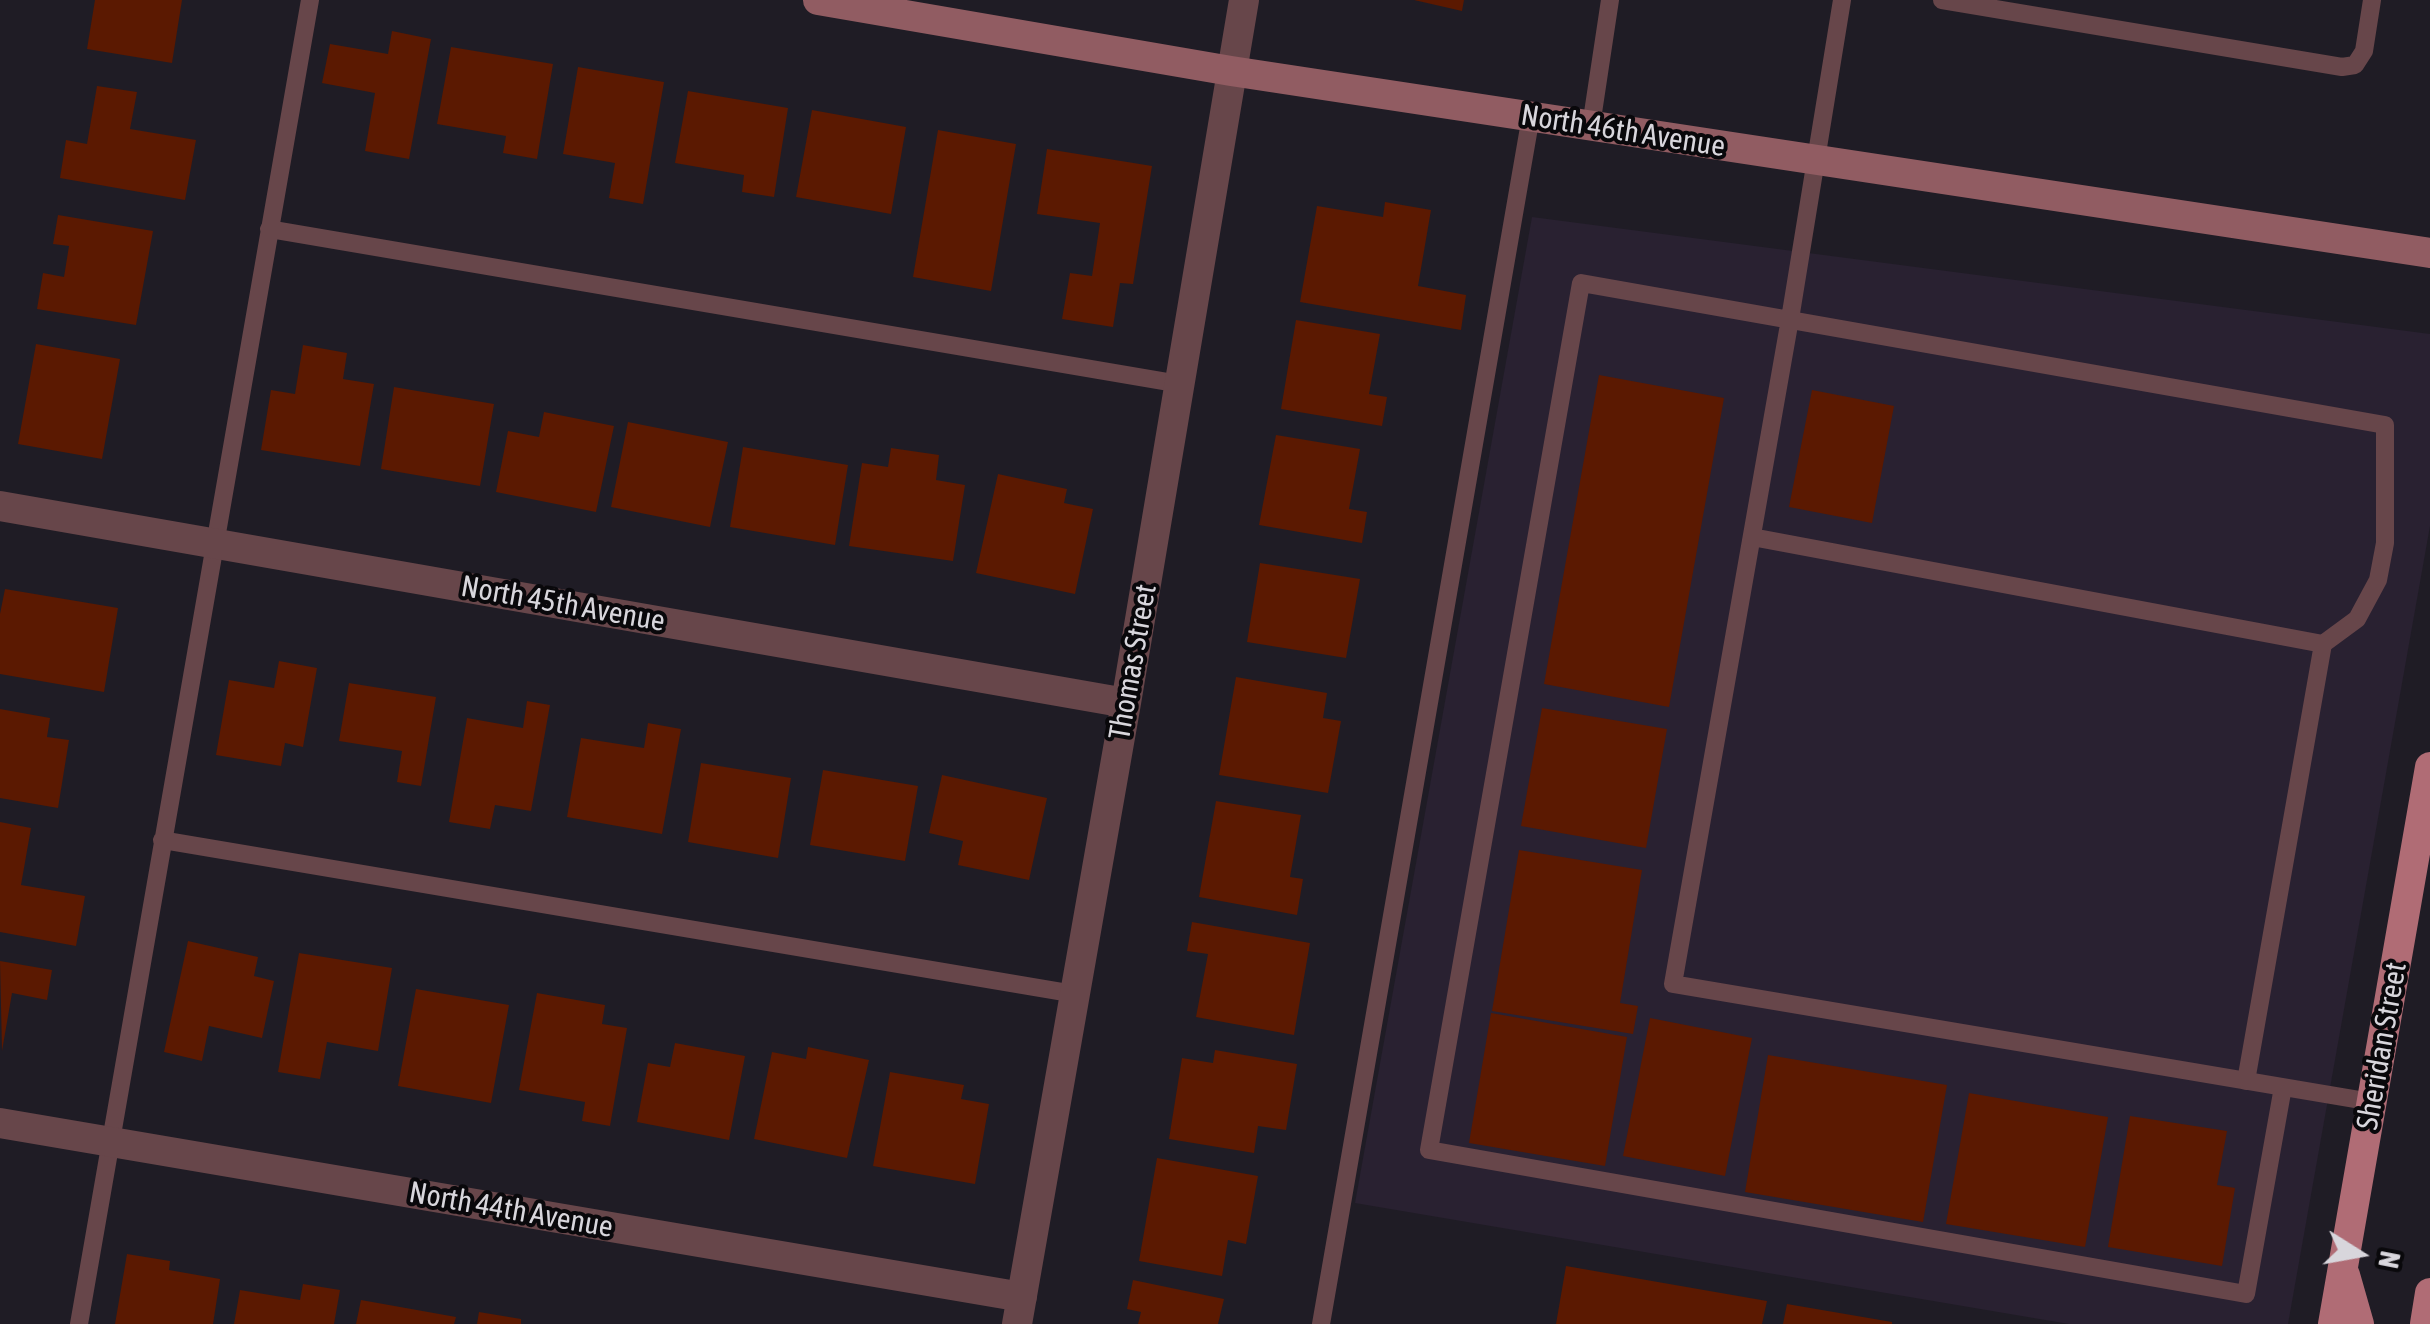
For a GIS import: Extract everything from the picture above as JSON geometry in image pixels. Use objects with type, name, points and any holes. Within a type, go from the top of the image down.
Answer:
[{"type":"main road","name":"Sheridan Street","points":[[2333,1324],[2430,767]]},
{"type":"main road","points":[[2343,1267],[2359,1324]]},
{"type":"main road","points":[[2424,1324],[2430,1293]]},
{"type":"street","name":"North 46th Avenue","points":[[818,0],[1231,71],[2430,253]]},
{"type":"street","name":"Thomas Street","points":[[1020,1311],[1244,0]]},
{"type":"street","name":"North 45th Avenue","points":[[0,506],[1126,703]]},
{"type":"street","name":"North 44th Avenue","points":[[0,1123],[1020,1311]]},
{"type":"lane","points":[[79,1324],[310,0]]},
{"type":"lane","points":[[1592,126],[1610,0]]},
{"type":"lane","points":[[1842,0],[1673,984],[2372,1102]]},
{"type":"lane","points":[[1942,0],[2342,66],[2356,65],[2364,51],[2372,0]]},
{"type":"lane","points":[[1321,1324],[1530,116]]},
{"type":"lane","points":[[269,229],[1180,384]]},
{"type":"lane","points":[[2246,1081],[2322,644],[2357,619],[2378,580],[2385,543],[2384,424],[1581,283],[1429,1150],[2246,1294],[2282,1087]]},
{"type":"lane","points":[[1752,536],[2322,644]]},
{"type":"lane","points":[[162,840],[1075,994]]},
{"type":"shaded area","points":[[1532,217],[2430,334],[2430,526],[2288,1324],[2069,1324],[1355,1203]]},
{"type":"building","points":[[95,0],[182,0],[172,63],[87,49]]},
{"type":"building","points":[[1414,0],[1464,0],[1462,11]]},
{"type":"building","points":[[392,31],[431,39],[409,159],[365,151],[375,93],[322,83],[330,44],[388,54]]},
{"type":"building","points":[[451,47],[553,64],[537,159],[503,153],[506,136],[437,124]]},
{"type":"building","points":[[578,67],[664,82],[643,204],[609,198],[615,163],[563,154]]},
{"type":"building","points":[[97,86],[137,92],[130,129],[196,140],[185,200],[60,178],[66,140],[87,144]]},
{"type":"building","points":[[688,91],[788,108],[774,197],[742,192],[744,175],[675,163]]},
{"type":"building","points":[[812,110],[906,127],[891,214],[796,197]]},
{"type":"building","points":[[938,130],[1016,144],[991,291],[913,277]]},
{"type":"building","points":[[1047,149],[1152,166],[1133,284],[1120,283],[1113,327],[1062,319],[1070,273],[1092,276],[1100,223],[1037,214]]},
{"type":"building","points":[[1385,202],[1431,210],[1418,286],[1466,295],[1461,330],[1300,302],[1317,206],[1383,217]]},
{"type":"building","points":[[58,215],[153,231],[136,325],[37,309],[43,273],[64,277],[69,246],[53,244]]},
{"type":"building","points":[[1296,320],[1380,334],[1369,394],[1387,397],[1382,426],[1281,409]]},
{"type":"building","points":[[36,344],[120,359],[102,459],[18,444]]},
{"type":"building","points":[[303,345],[347,353],[343,379],[374,384],[360,466],[261,450],[271,390],[295,394]]},
{"type":"building","points":[[1599,375],[1724,398],[1669,707],[1544,684]]},
{"type":"building","points":[[394,387],[494,404],[480,486],[381,469]]},
{"type":"building","points":[[1812,390],[1894,406],[1872,523],[1789,507]]},
{"type":"building","points":[[544,412],[614,426],[596,512],[496,492],[508,431],[539,437]]},
{"type":"building","points":[[628,422],[728,442],[710,527],[611,507]]},
{"type":"building","points":[[1276,435],[1360,449],[1349,509],[1367,512],[1362,543],[1259,525]]},
{"type":"building","points":[[743,447],[848,465],[835,545],[730,527]]},
{"type":"building","points":[[891,448],[939,455],[936,480],[965,485],[953,561],[849,546],[862,463],[888,467]]},
{"type":"building","points":[[998,474],[1067,489],[1064,503],[1093,509],[1075,594],[976,573]]},
{"type":"building","points":[[1260,563],[1360,579],[1346,658],[1247,642]]},
{"type":"building","points":[[5,589],[118,608],[104,692],[0,674],[0,614]]},
{"type":"building","points":[[279,661],[317,668],[303,747],[285,743],[281,766],[216,755],[229,680],[274,688]]},
{"type":"building","points":[[1236,677],[1327,693],[1323,718],[1341,721],[1328,793],[1219,775]]},
{"type":"building","points":[[349,683],[436,697],[421,786],[397,782],[402,751],[339,741]]},
{"type":"building","points":[[527,701],[550,705],[531,811],[495,805],[490,829],[449,822],[467,718],[523,728]]},
{"type":"building","points":[[1542,708],[1667,729],[1646,848],[1521,826]]},
{"type":"building","points":[[0,709],[50,718],[47,737],[69,740],[58,808],[0,798]]},
{"type":"building","points":[[648,723],[681,729],[662,834],[567,817],[581,738],[644,748]]},
{"type":"building","points":[[701,763],[791,778],[778,858],[688,842]]},
{"type":"building","points":[[823,770],[918,786],[905,861],[810,845]]},
{"type":"building","points":[[942,775],[1047,798],[1029,880],[958,865],[963,841],[929,833]]},
{"type":"building","points":[[1216,801],[1301,815],[1290,877],[1303,879],[1297,915],[1199,897]]},
{"type":"building","points":[[0,822],[31,828],[21,885],[85,896],[76,946],[0,932]]},
{"type":"building","points":[[1519,850],[1642,870],[1620,1003],[1638,1006],[1633,1034],[1492,1011]]},
{"type":"building","points":[[1192,922],[1310,943],[1294,1035],[1196,1017],[1208,954],[1187,951]]},
{"type":"building","points":[[188,941],[258,957],[254,976],[274,981],[262,1038],[209,1026],[202,1061],[164,1052]]},
{"type":"building","points":[[299,953],[392,968],[378,1051],[327,1042],[320,1079],[278,1072]]},
{"type":"building","points":[[0,961],[52,970],[47,1000],[12,993],[2,1051]]},
{"type":"building","points":[[416,989],[509,1005],[491,1103],[398,1086]]},
{"type":"building","points":[[537,993],[605,1005],[602,1024],[627,1028],[610,1126],[582,1121],[585,1102],[519,1090]]},
{"type":"building","points":[[1491,1013],[1627,1037],[1605,1166],[1469,1143]]},
{"type":"building","points":[[1650,1018],[1752,1038],[1725,1176],[1623,1156]]},
{"type":"building","points":[[675,1043],[745,1056],[729,1140],[637,1122],[648,1063],[670,1067]]},
{"type":"building","points":[[808,1047],[869,1060],[847,1158],[754,1139],[772,1052],[806,1059]]},
{"type":"building","points":[[1215,1050],[1297,1064],[1286,1130],[1258,1126],[1254,1153],[1169,1139],[1182,1058],[1213,1063]]},
{"type":"building","points":[[1768,1055],[1947,1085],[1923,1222],[1745,1192]]},
{"type":"building","points":[[890,1072],[964,1085],[961,1099],[989,1104],[975,1184],[873,1166]]},
{"type":"building","points":[[1969,1093],[2108,1117],[2085,1247],[1946,1224]]},
{"type":"building","points":[[2130,1116],[2227,1131],[2217,1185],[2235,1188],[2222,1266],[2108,1247]]},
{"type":"building","points":[[1157,1158],[1258,1176],[1246,1244],[1228,1240],[1222,1276],[1139,1261]]},
{"type":"building","points":[[127,1254],[170,1261],[169,1270],[220,1279],[213,1324],[115,1324]]},
{"type":"building","points":[[1566,1266],[1767,1301],[1762,1324],[1556,1324]]},
{"type":"building","points":[[1133,1280],[1224,1299],[1218,1324],[1138,1324],[1141,1312],[1127,1309]]},
{"type":"building","points":[[303,1284],[340,1290],[334,1324],[234,1324],[240,1290],[300,1300]]},
{"type":"building","points":[[361,1300],[456,1317],[454,1324],[356,1324]]},
{"type":"building","points":[[1787,1304],[1892,1322],[1892,1324],[1783,1324]]},
{"type":"building","points":[[479,1312],[521,1319],[521,1324],[477,1324]]}]
